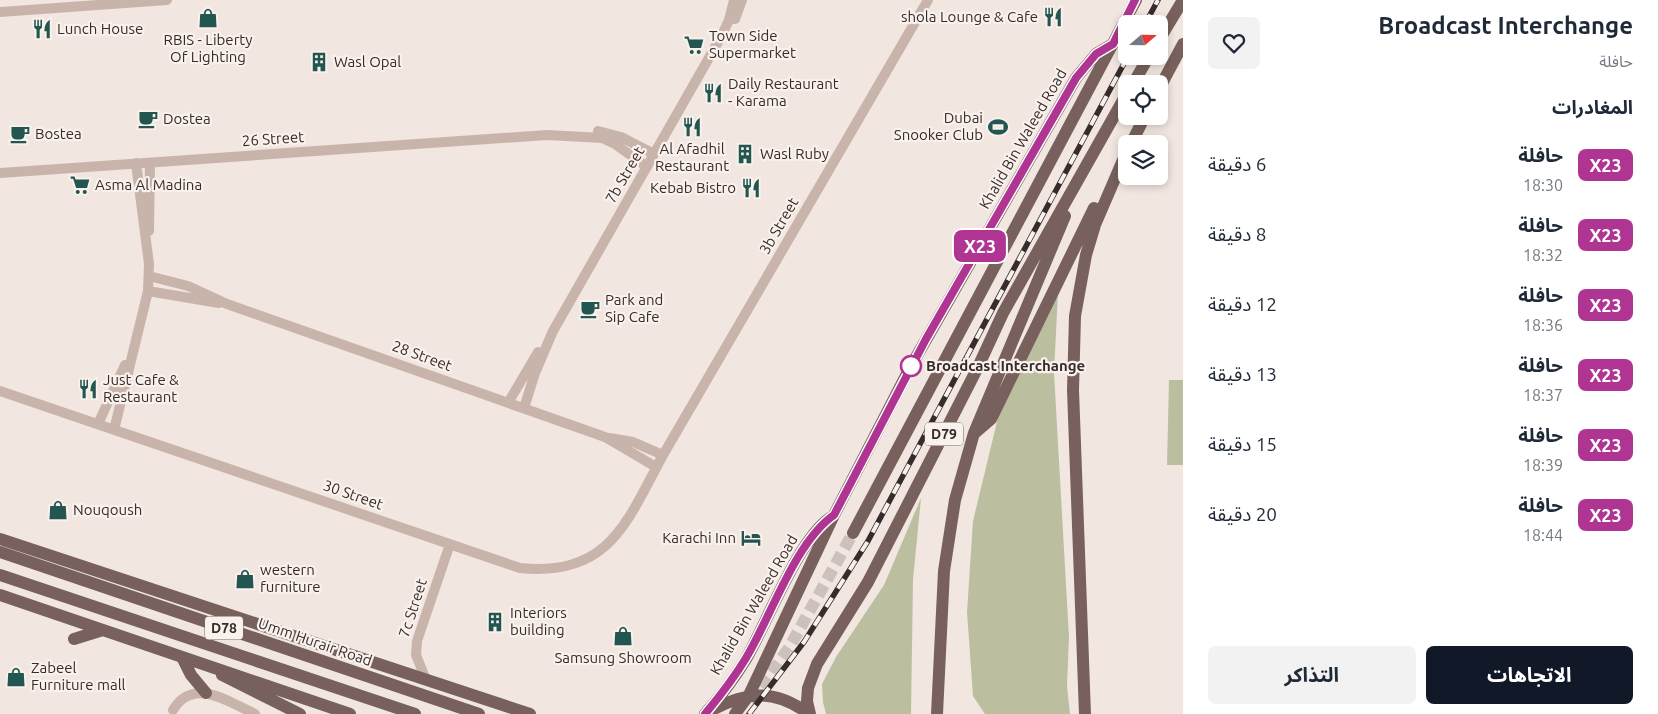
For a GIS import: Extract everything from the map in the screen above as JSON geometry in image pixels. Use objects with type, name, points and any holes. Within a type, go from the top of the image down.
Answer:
[{"type":"main road","name":"Khalid Bin Waleed Road","points":[[704,714],[731,682],[746,659],[796,562],[814,533],[834,515],[926,339],[1076,78],[1096,54],[1113,44],[1136,0]]},
{"type":"main road","points":[[1168,25],[1183,0]]},
{"type":"main road","points":[[853,533],[1113,44]]},
{"type":"main road","points":[[1166,75],[1183,44]]},
{"type":"main road","name":"D79","points":[[809,714],[808,688],[817,664],[868,582],[978,367],[1003,313],[1118,109]]},
{"type":"main road","points":[[937,714],[944,572],[955,500],[974,434],[1091,156]]},
{"type":"main road","points":[[974,434],[991,419],[1098,201],[1118,168]]},
{"type":"main road","points":[[1085,714],[1073,390],[1075,316],[1086,254],[1116,172]]},
{"type":"main road","points":[[735,714],[745,704],[834,515]]},
{"type":"main road","points":[[0,539],[116,575],[530,714]]},
{"type":"main road","name":"Umm Hurair Road","points":[[0,552],[478,714]]},
{"type":"main road","name":"D78","points":[[0,575],[415,714]]},
{"type":"main road","points":[[0,595],[350,714]]},
{"type":"main road","points":[[74,639],[103,630]]},
{"type":"main road","points":[[182,657],[191,675],[206,693]]},
{"type":"main road","points":[[213,667],[231,682],[300,714]]},
{"type":"main road","points":[[939,684],[942,714]]},
{"type":"main road","points":[[704,714],[774,696],[786,700],[809,714]]},
{"type":"street","points":[[0,12],[167,0]]},
{"type":"street","name":"7b Street","points":[[524,408],[533,378],[553,331],[722,35],[730,20],[734,0]]},
{"type":"street","name":"7b Street","points":[[722,35],[736,16],[742,0]]},
{"type":"street","name":"3b Street","points":[[656,467],[928,0]]},
{"type":"street","name":"26 Street","points":[[547,135],[572,130],[601,131],[621,137],[654,154]]},
{"type":"street","name":"26 Street","points":[[0,173],[547,135],[602,138],[615,144],[647,167]]},
{"type":"street","points":[[114,430],[130,358],[148,291],[150,162]]},
{"type":"street","points":[[136,163],[143,229],[148,252]]},
{"type":"street","name":"28 Street","points":[[149,276],[188,286],[227,304],[606,437],[633,442],[663,455]]},
{"type":"street","name":"28 Street","points":[[148,291],[227,304]]},
{"type":"street","name":"7b Street","points":[[508,403],[542,345],[553,331]]},
{"type":"street","points":[[98,424],[121,373],[130,358]]},
{"type":"street","name":"30 Street","points":[[0,391],[520,568],[553,569],[577,563],[599,552],[623,529],[656,467]]},
{"type":"street","name":"28 Street","points":[[606,437],[656,467]]},
{"type":"street","name":"7c Street","points":[[426,680],[416,655],[417,641],[450,544]]},
{"type":"street","points":[[173,710],[178,701],[187,694],[206,693],[255,714]]},
{"type":"green space","points":[[1058,292],[1054,373],[1069,637],[1067,686],[1070,714],[985,714],[973,696],[967,612],[973,521],[1003,397]]},
{"type":"green space","points":[[1169,380],[1183,380],[1183,465],[1167,465]]},
{"type":"green space","points":[[921,498],[913,580],[911,714],[826,714],[822,684],[836,657],[884,585]]},
{"type":"tunnel","points":[[751,702],[789,648],[853,533]]},
{"type":"railway","points":[[1150,15],[1158,0]]},
{"type":"railway","points":[[749,714],[804,642],[868,541],[1123,65]]},
{"type":"bus line","name":"X23","points":[[705,714],[731,682],[746,659],[796,562],[814,533],[826,520],[834,515],[926,339],[1076,78],[1096,54],[1113,44],[1135,0]]},
{"type":"place","name":"shola Lounge & Cafe","points":[[1053,17]]},
{"type":"place","name":"RBIS - Liberty Of Lighting","points":[[208,18]]},
{"type":"place","name":"Lunch House","points":[[42,29]]},
{"type":"place","name":"Town Side Supermarket","points":[[694,45]]},
{"type":"place","name":"Wasl Opal","points":[[319,62]]},
{"type":"place","name":"Daily Restaurant - Karama","points":[[713,93]]},
{"type":"place","name":"Dostea","points":[[148,119]]},
{"type":"place","name":"Al Afadhil Restaurant","points":[[692,127]]},
{"type":"place","name":"Dubai Snooker Club","points":[[998,127]]},
{"type":"place","name":"Bostea","points":[[20,134]]},
{"type":"place","name":"Wasl Ruby","points":[[745,154]]},
{"type":"place","name":"Asma Al Madina","points":[[80,185]]},
{"type":"place","name":"Kebab Bistro","points":[[751,188]]},
{"type":"place","name":"Park and Sip Cafe","points":[[590,309]]},
{"type":"place","name":"Broadcast Interchange","points":[[911,366]]},
{"type":"place","name":"Just Cafe & Restaurant","points":[[88,389]]},
{"type":"place","name":"Nouqoush","points":[[58,510]]},
{"type":"place","name":"Karachi Inn","points":[[751,538]]},
{"type":"place","name":"western furniture","points":[[245,579]]},
{"type":"place","name":"Interiors building","points":[[495,622]]},
{"type":"place","name":"Samsung Showroom","points":[[623,636]]},
{"type":"place","name":"Zabeel Furniture mall","points":[[16,677]]}]
